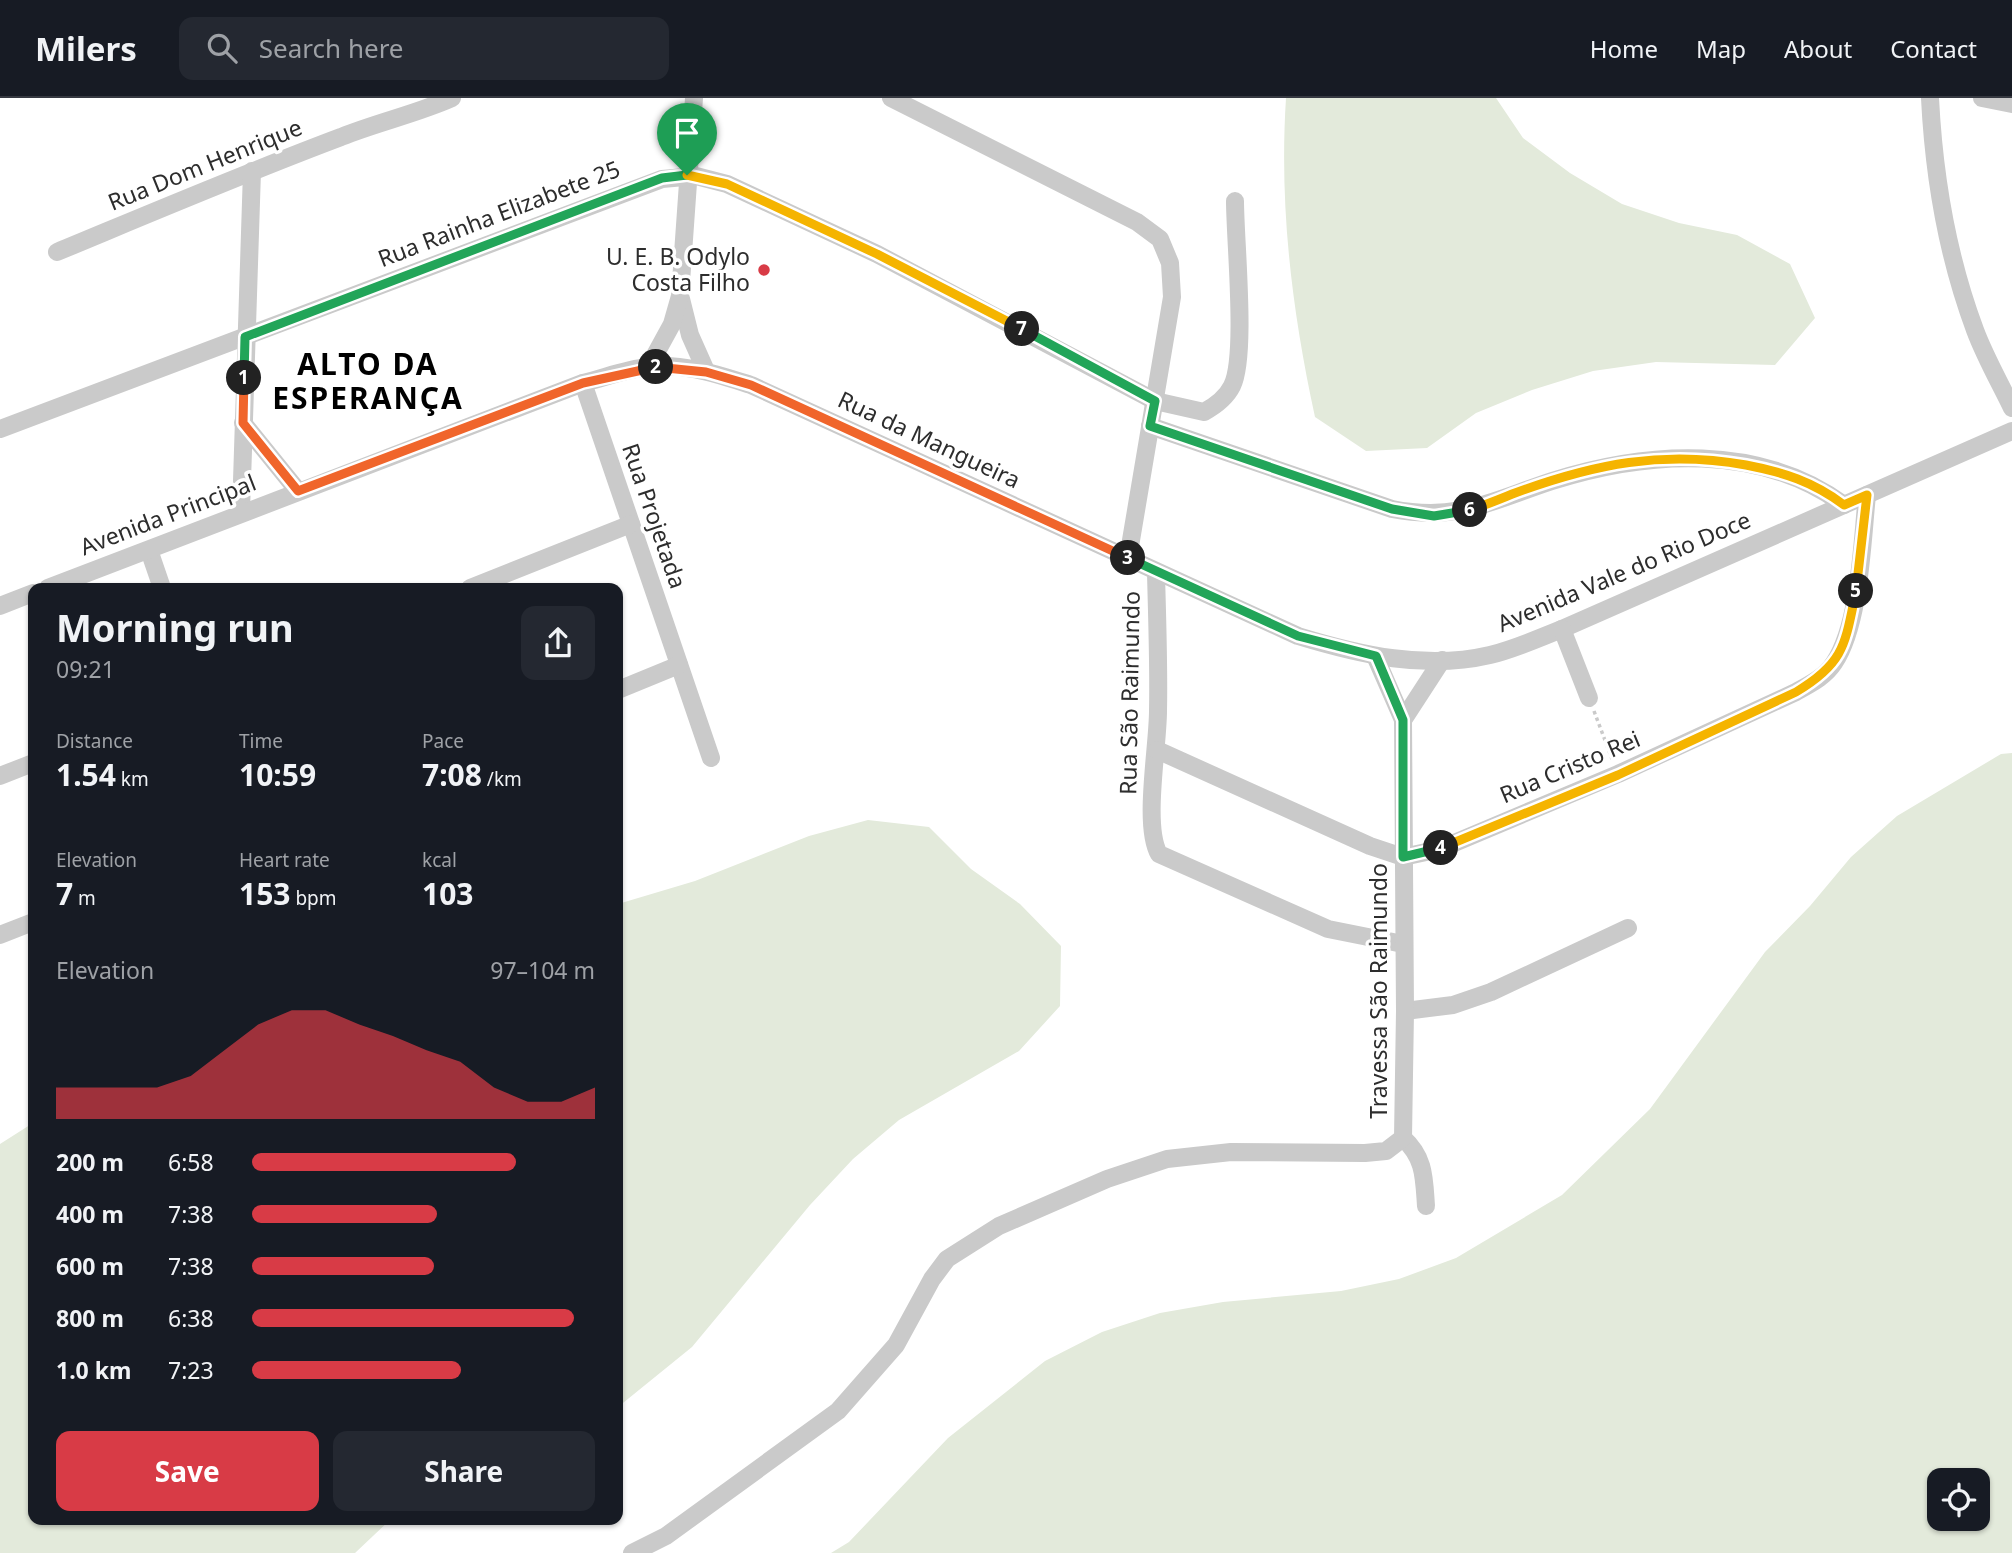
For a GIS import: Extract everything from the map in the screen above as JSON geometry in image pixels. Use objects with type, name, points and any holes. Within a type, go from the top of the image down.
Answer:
[{"type":"street","name":"Rua Dom Henrique","points":[[57,252],[252,171],[345,135],[418,113],[452,98]]},
{"type":"street","points":[[649,366],[672,324],[680,296],[694,98]]},
{"type":"street","points":[[891,98],[1137,222],[1160,239],[1170,263],[1172,297],[1128,558]]},
{"type":"street","points":[[1930,98],[1939,202],[1950,247],[1975,331],[2012,408]]},
{"type":"street","points":[[1982,98],[2012,104]]},
{"type":"street","points":[[242,512],[245,337],[252,171]]},
{"type":"street","name":"Rua Rainha Elizabete 25","points":[[0,429],[662,178],[687,175],[727,184],[877,254],[1155,401]]},
{"type":"street","points":[[1155,401],[1204,412],[1217,405],[1232,386],[1239,360],[1235,201]]},
{"type":"street","points":[[680,296],[690,335],[706,372]]},
{"type":"street","name":"Avenida Principal","points":[[60,583],[583,383],[649,366],[706,372]]},
{"type":"street","name":"Rua da Mangueira","points":[[706,372],[751,385],[1128,558]]},
{"type":"street","name":"Rua Projetada","points":[[583,383],[711,758]]},
{"type":"street","points":[[243,423],[298,491]]},
{"type":"street","points":[[1150,426],[1392,509],[1434,516],[1462,512],[1609,464],[1674,456],[1715,459],[1775,471],[1804,480],[1844,505]]},
{"type":"street","name":"Avenida Vale do Rio Doce","points":[[1128,558],[1298,636],[1376,656],[1441,660],[1491,654],[1562,629],[2012,431]]},
{"type":"street","name":"Rua Cristo Rei","points":[[1403,857],[1440,849],[1618,775],[1796,692],[1820,678],[1834,664],[1845,642],[1859,579],[1867,495]]},
{"type":"street","points":[[483,583],[631,524]]},
{"type":"street","points":[[149,550],[160,583]]},
{"type":"street","name":"Rua São Raimundo","points":[[1156,572],[1157,750],[1151,816],[1155,846],[1159,854],[1328,929],[1403,944]]},
{"type":"street","points":[[0,606],[28,595]]},
{"type":"street","points":[[1562,629],[1589,698]]},
{"type":"street","name":"Travessa São Raimundo","points":[[632,1553],[666,1536],[838,1411],[896,1345],[932,1279],[947,1259],[999,1226],[1107,1179],[1167,1159],[1231,1152],[1365,1153],[1386,1151],[1403,1138],[1403,720],[1376,656]]},
{"type":"street","points":[[1403,720],[1441,660]]},
{"type":"street","points":[[623,688],[679,665]]},
{"type":"street","points":[[1157,750],[1358,841],[1403,857]]},
{"type":"street","points":[[0,776],[28,764]]},
{"type":"street","points":[[0,935],[28,924]]},
{"type":"street","points":[[1405,1012],[1453,1005],[1491,992],[1628,928]]},
{"type":"street","points":[[1403,1138],[1414,1148],[1423,1165],[1426,1206]]},
{"type":"path","points":[[1589,698],[1618,775]]},
{"type":"green space","points":[[1286,98],[1496,98],[1523,138],[1570,173],[1622,204],[1679,223],[1737,235],[1790,264],[1815,318],[1775,365],[1656,362],[1593,371],[1532,390],[1476,413],[1427,448],[1366,451],[1315,417],[1289,258],[1284,178]]},
{"type":"green space","points":[[2012,753],[2012,1553],[831,1553],[849,1542],[948,1438],[1045,1361],[1102,1332],[1160,1313],[1223,1302],[1341,1291],[1399,1279],[1456,1258],[1562,1195],[1650,1109],[1765,952],[1810,906],[1851,857],[1897,816],[2001,754]]},
{"type":"green space","points":[[868,820],[929,827],[971,869],[1020,904],[1061,946],[1060,1006],[1019,1051],[899,1120],[853,1159],[810,1205],[692,1347],[623,1403],[623,903],[695,881],[809,836]]},
{"type":"green space","points":[[28,1126],[28,1525],[385,1525],[355,1553],[0,1553],[0,1144]]},
{"type":"place","name":"U. E. B. Odylo Costa Filho","points":[[764,270]]},
{"type":"district","name":"ALTO DA ESPERANÇA","points":[[368,382]]},
{"type":"route","points":[[687,175],[727,184],[877,254],[1001,317],[1155,401],[1150,426],[1392,509],[1434,516],[1462,512],[1609,464],[1674,456],[1715,459],[1775,471],[1804,480],[1844,505],[1867,495],[1859,579],[1845,642],[1834,664],[1820,678],[1796,692],[1618,775],[1440,849],[1403,857],[1403,720],[1376,656],[1340,649],[1298,636],[751,385],[706,372],[649,366],[583,383],[298,491],[243,423],[245,337],[662,178],[687,175]]}]
